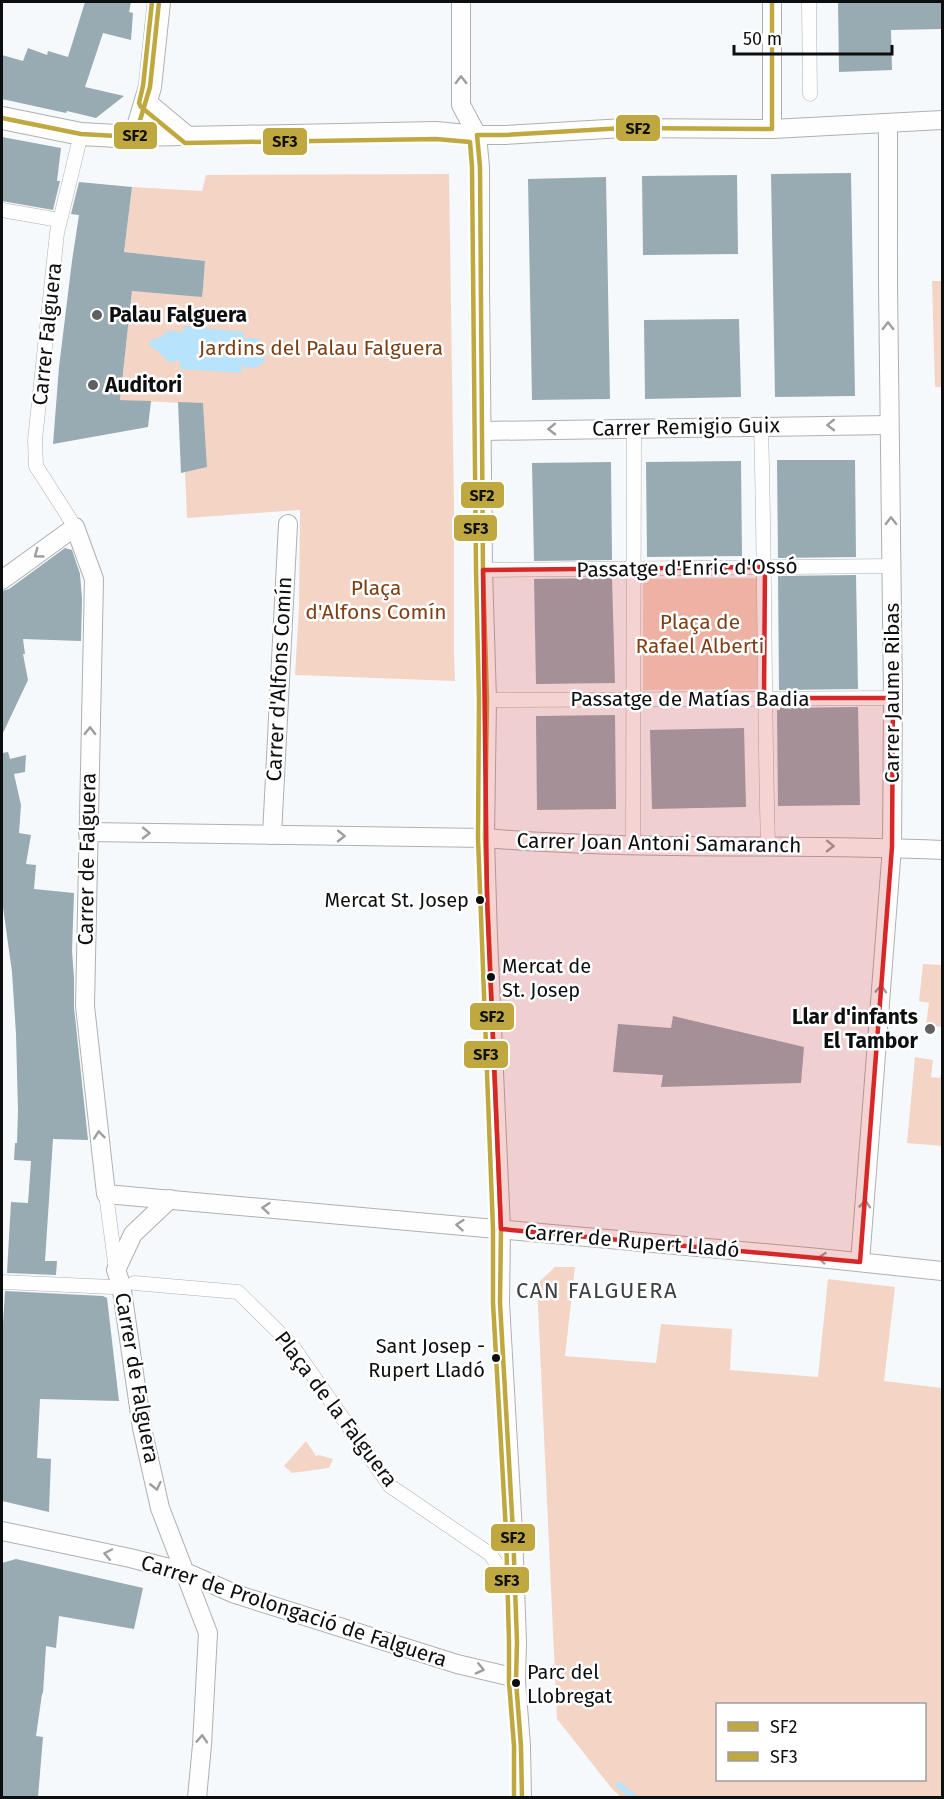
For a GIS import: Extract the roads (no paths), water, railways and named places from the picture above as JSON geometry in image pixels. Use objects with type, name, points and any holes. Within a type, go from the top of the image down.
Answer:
[{"type":"street","points":[[135,137],[150,87],[159,2]]},
{"type":"street","points":[[461,2],[461,105],[477,135],[480,167],[483,570],[487,700],[485,837],[501,1229],[500,1303],[518,1642],[516,1678],[522,1797]]},
{"type":"street","points":[[772,2],[772,129]]},
{"type":"street","points":[[808,2],[810,94]]},
{"type":"street","points":[[146,102],[188,136]]},
{"type":"street","points":[[2,118],[81,134],[135,137],[436,131],[505,135],[624,128],[772,129],[942,120]]},
{"type":"street","name":"Carrer Jaume Ribas","points":[[860,1262],[892,848],[893,698],[888,123]]},
{"type":"street","name":"Carrer Falguera","points":[[75,527],[36,466],[35,440],[59,220],[81,134]]},
{"type":"street","points":[[2,210],[59,220]]},
{"type":"street","name":"Carrer Remigio Guix","points":[[483,431],[889,425]]},
{"type":"street","points":[[761,426],[768,845]]},
{"type":"street","points":[[633,845],[634,428]]},
{"type":"street","name":"Carrer d'Alfons Comín","points":[[272,835],[288,524]]},
{"type":"street","points":[[2,580],[75,527]]},
{"type":"street","name":"Carrer de Falguera","points":[[75,527],[94,579],[85,1006],[106,1194]]},
{"type":"street","name":"Passatge d'Enric d'Ossó","points":[[483,570],[891,566]]},
{"type":"street","name":"Passatge de Matías Badia","points":[[487,700],[893,698]]},
{"type":"street","name":"Carrer Joan Antoni Samaranch","points":[[88,832],[485,837],[529,842],[633,845],[942,849]]},
{"type":"street","points":[[2,1282],[114,1278],[106,1194]]},
{"type":"street","name":"Carrer de Rupert Lladó","points":[[106,1194],[942,1271]]},
{"type":"street","name":"Carrer de Falguera","points":[[170,1199],[133,1234],[114,1278],[121,1284],[142,1428],[160,1508],[208,1633],[202,1745],[196,1797]]},
{"type":"street","name":"Plaça de la Falguera","points":[[134,1283],[238,1292],[291,1344],[390,1486],[490,1554],[514,1589]]},
{"type":"street","name":"Carrer de Prolongació de Falguera","points":[[2,1531],[185,1572],[235,1594],[457,1664],[516,1678]]},
{"type":"water","points":[[184,326],[244,332],[244,339],[254,338],[261,341],[265,347],[264,360],[260,366],[252,368],[242,366],[241,373],[180,369],[180,360],[169,362],[149,345],[151,340],[168,332],[183,333]]},
{"type":"waterway","points":[[619,1785],[635,1798]]},
{"type":"place","name":"Palau Falguera","points":[[97,315]]},
{"type":"place","name":"Auditori","points":[[93,385]]},
{"type":"place","name":"Mercat St. Josep","points":[[480,900]]},
{"type":"place","name":"Mercat de St. Josep","points":[[491,977]]},
{"type":"place","name":"Llar d'infants El Tambor","points":[[930,1029]]},
{"type":"place","name":"Sant Josep - Rupert Lladó","points":[[496,1358]]},
{"type":"place","name":"Parc del Llobregat","points":[[516,1683]]},
{"type":"district","name":"CAN FALGUERA","points":[[597,1290]]},
{"type":"park label","name":"Jardins del Palau Falguera","points":[[321,348]]},
{"type":"park label","name":"Plaça d'Alfons Comín","points":[[376,600]]},
{"type":"park label","name":"Plaça de Rafael Alberti","points":[[700,634]]}]
